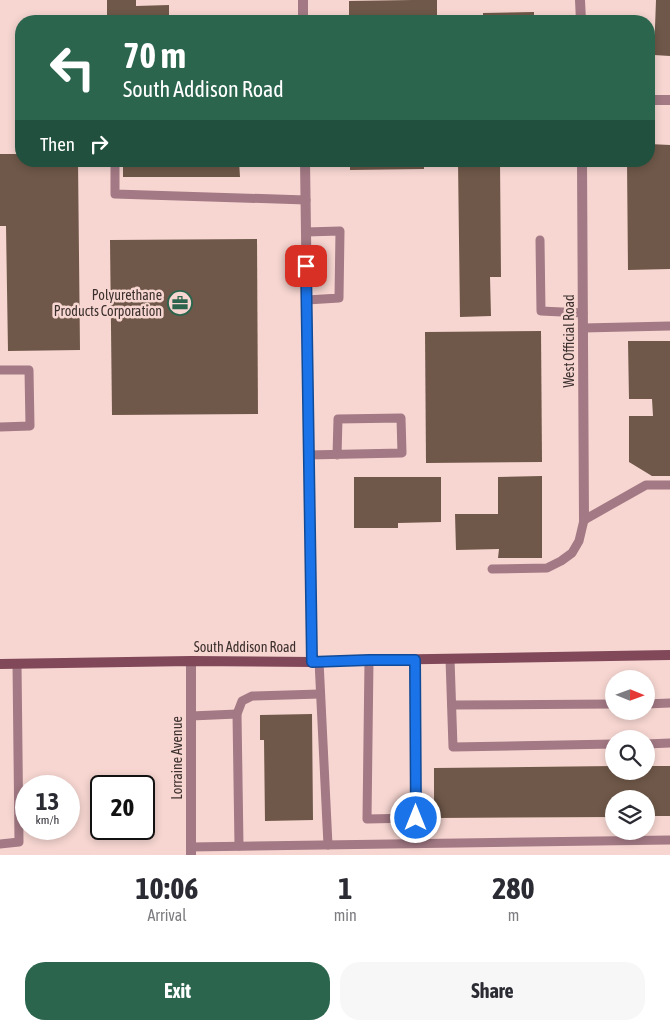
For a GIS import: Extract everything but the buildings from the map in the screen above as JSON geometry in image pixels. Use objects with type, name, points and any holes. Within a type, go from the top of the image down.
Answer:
[{"type":"street","points":[[303,0],[303,15]]},
{"type":"street","points":[[580,0],[581,15]]},
{"type":"street","points":[[655,100],[670,100]]},
{"type":"street","points":[[305,167],[308,455],[315,661]]},
{"type":"street","name":"West Official Road","points":[[582,167],[584,520]]},
{"type":"street","name":"South Addison Road","points":[[0,664],[670,656]]},
{"type":"street","name":"Lorraine Avenue","points":[[191,661],[191,851]]},
{"type":"lane","points":[[115,167],[115,194],[306,200]]},
{"type":"lane","points":[[306,232],[340,231],[339,298],[307,300]]},
{"type":"lane","points":[[540,240],[542,311],[583,313]]},
{"type":"lane","points":[[583,328],[670,326]]},
{"type":"lane","points":[[0,370],[30,370],[30,426],[0,427]]},
{"type":"lane","points":[[308,455],[337,455],[402,453],[401,418],[338,419],[337,455]]},
{"type":"lane","points":[[492,569],[547,568],[572,553],[580,541],[584,520],[646,485],[670,485]]},
{"type":"lane","points":[[450,659],[453,747],[605,744]]},
{"type":"lane","points":[[369,660],[368,819],[416,818],[415,660]]},
{"type":"lane","points":[[315,661],[320,694],[328,845]]},
{"type":"lane","points":[[0,844],[19,842],[17,664]]},
{"type":"lane","points":[[240,846],[237,714],[242,701],[252,696],[320,694]]},
{"type":"lane","points":[[655,704],[670,703]]},
{"type":"lane","points":[[452,705],[605,704]]},
{"type":"lane","points":[[191,716],[237,714]]},
{"type":"lane","points":[[655,744],[670,743]]},
{"type":"lane","points":[[191,851],[240,846],[670,840]]},
{"type":"place","name":"Polyurethane Products Corporation","points":[[180,303]]},
{"type":"route","points":[[306,266],[312,662],[415,660],[416,818]]}]
